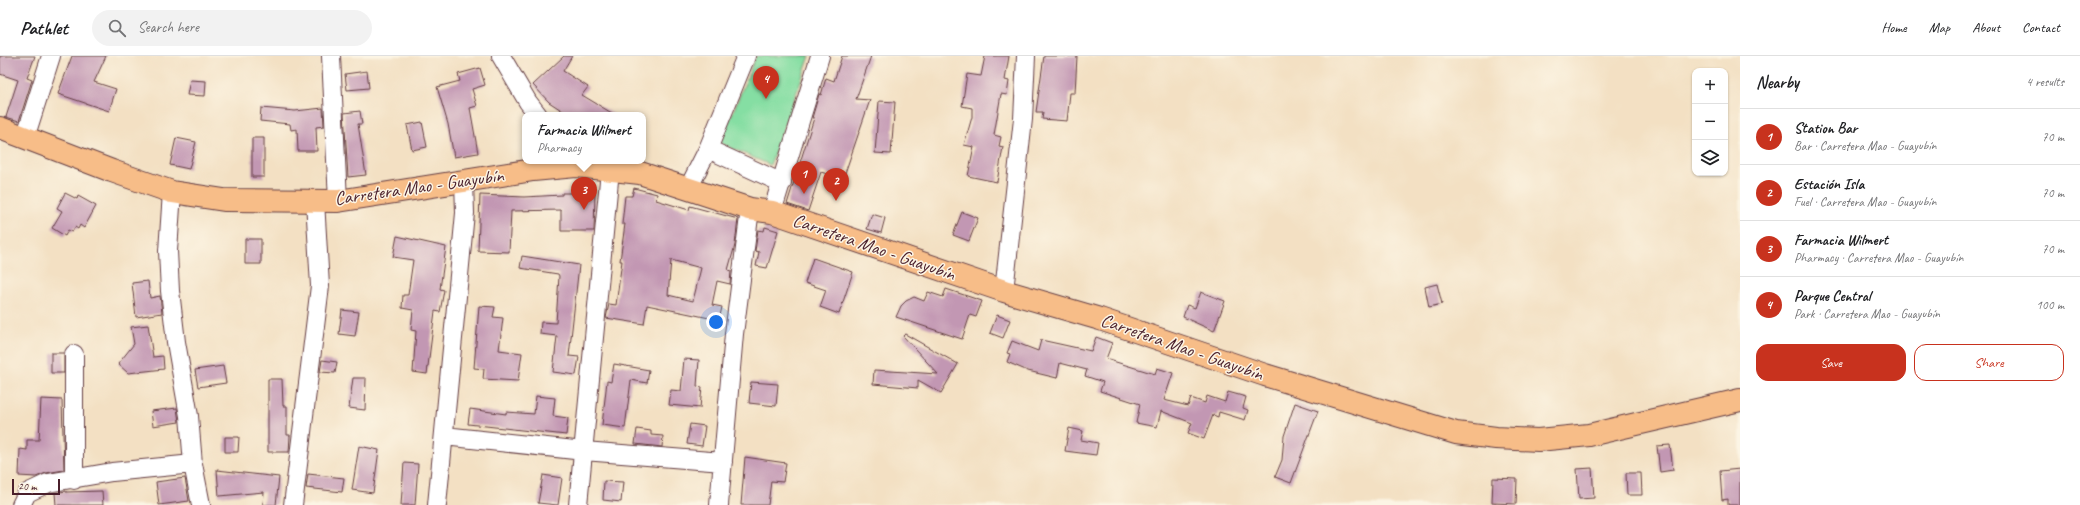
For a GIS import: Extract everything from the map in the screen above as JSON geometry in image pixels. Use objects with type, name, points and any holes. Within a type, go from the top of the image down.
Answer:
[{"type":"main road","name":"Carretera Mao - Guayubín","points":[[0,128],[172,192],[224,200],[338,201],[569,164]]},
{"type":"main road","name":"Carretera Mao - Guayubín","points":[[580,164],[610,170],[640,173],[689,187],[750,209],[772,212],[1004,291],[1100,319],[1265,375],[1456,434],[1538,440],[1589,435],[1740,400]]},
{"type":"street","points":[[25,138],[51,56]]},
{"type":"street","points":[[331,56],[338,201]]},
{"type":"street","points":[[501,56],[528,102],[536,112]]},
{"type":"street","points":[[689,187],[708,148],[746,56]]},
{"type":"street","points":[[772,212],[820,56]]},
{"type":"street","points":[[1004,291],[1023,119],[1026,56]]},
{"type":"street","points":[[708,148],[782,183]]},
{"type":"street","points":[[578,505],[610,170]]},
{"type":"street","points":[[437,505],[465,213],[464,181]]},
{"type":"street","points":[[172,192],[168,251],[170,291],[176,342],[190,416],[193,464],[201,505]]},
{"type":"street","points":[[293,505],[320,286],[315,201]]},
{"type":"street","points":[[719,505],[735,326],[750,209]]},
{"type":"street","points":[[74,354],[74,480]]},
{"type":"street","points":[[444,436],[584,451],[724,462]]},
{"type":"street","points":[[21,505],[27,493],[48,484],[112,472],[193,464]]},
{"type":"green space","points":[[756,56],[810,56],[770,165],[720,143]]},
{"type":"building","points":[[0,56],[35,56],[27,78],[32,80],[19,121],[6,117],[18,80],[0,74]]},
{"type":"building","points":[[72,56],[106,56],[94,82],[116,89],[109,111],[58,94]]},
{"type":"building","points":[[564,56],[572,56],[563,71],[588,87],[582,95],[610,112],[564,112],[549,102],[533,85]]},
{"type":"building","points":[[842,56],[871,56],[856,99],[870,100],[843,179],[821,172],[808,211],[787,204],[814,118],[812,118],[819,94],[821,95],[826,78],[834,81]]},
{"type":"building","points":[[985,56],[1009,56],[1005,80],[1009,81],[1007,95],[1001,94],[994,135],[1001,137],[999,146],[1003,147],[997,182],[968,176],[974,147],[964,145],[972,117],[972,108],[962,106],[967,74],[981,76]]},
{"type":"building","points":[[1044,56],[1077,56],[1075,93],[1070,93],[1067,121],[1042,119],[1043,112],[1036,112]]},
{"type":"building","points":[[480,68],[485,85],[472,89],[477,106],[470,108],[478,153],[454,157],[448,124],[437,87],[460,81],[458,74]]},
{"type":"building","points":[[367,71],[369,88],[347,90],[345,74]]},
{"type":"building","points":[[190,80],[206,81],[205,96],[187,95]]},
{"type":"building","points":[[879,101],[895,102],[891,154],[875,153]]},
{"type":"building","points":[[261,108],[295,111],[323,108],[324,126],[316,127],[317,151],[298,151],[297,129],[291,130],[290,124],[260,121]]},
{"type":"building","points":[[360,111],[362,124],[358,124],[366,175],[348,177],[344,113]]},
{"type":"building","points":[[422,122],[427,147],[412,150],[407,125]]},
{"type":"building","points":[[176,138],[196,142],[189,169],[170,165]]},
{"type":"building","points":[[252,138],[264,138],[264,177],[252,177]]},
{"type":"building","points":[[634,188],[657,194],[656,200],[689,210],[690,206],[738,219],[735,245],[728,270],[731,271],[730,284],[717,281],[712,305],[722,307],[719,320],[647,305],[644,324],[606,318],[609,304],[616,305],[622,261],[620,261],[625,224],[622,224],[625,196],[632,196]],"holes":[[[671,260],[701,268],[693,301],[668,295]]]},
{"type":"building","points":[[65,193],[77,199],[78,196],[96,206],[84,228],[80,225],[78,229],[75,227],[72,232],[68,230],[65,236],[52,228],[62,211],[57,208]]},
{"type":"building","points":[[562,193],[595,193],[594,231],[561,231],[561,210],[511,211],[509,252],[478,251],[480,195],[524,197],[562,195]]},
{"type":"building","points":[[962,212],[978,218],[969,241],[953,235]]},
{"type":"building","points":[[872,214],[885,218],[881,233],[867,229]]},
{"type":"building","points":[[765,227],[778,231],[767,268],[756,266],[759,252],[755,251],[758,230],[764,231]]},
{"type":"building","points":[[397,236],[446,247],[440,289],[444,290],[440,312],[435,311],[427,374],[413,372],[416,331],[411,330],[413,310],[402,308],[403,295],[408,295],[413,260],[393,257]]},
{"type":"building","points":[[245,239],[261,239],[261,264],[245,264]]},
{"type":"building","points":[[522,256],[579,265],[569,356],[579,357],[576,375],[553,372],[557,336],[540,334],[541,322],[556,323],[559,276],[558,274],[520,268]]},
{"type":"building","points":[[813,258],[853,272],[839,314],[820,307],[826,290],[805,283]]},
{"type":"building","points":[[148,281],[150,298],[160,296],[162,313],[136,317],[132,283]]},
{"type":"building","points":[[1437,284],[1442,304],[1429,307],[1425,287]]},
{"type":"building","points":[[946,289],[982,301],[976,317],[970,315],[962,339],[896,317],[901,306],[906,301],[914,297],[924,301],[928,292],[943,297]]},
{"type":"building","points":[[1201,292],[1225,301],[1214,331],[1183,317],[1187,305],[1195,308]]},
{"type":"building","points":[[479,306],[495,307],[493,317],[503,318],[499,350],[522,353],[518,381],[483,379],[484,369],[474,368]]},
{"type":"building","points":[[342,310],[359,312],[355,336],[339,334]]},
{"type":"building","points":[[997,315],[1010,320],[1003,338],[990,333]]},
{"type":"building","points":[[148,325],[153,357],[163,356],[164,369],[128,373],[118,364],[134,344],[131,327]]},
{"type":"building","points":[[905,334],[958,364],[941,393],[918,380],[918,388],[873,384],[874,370],[938,374],[903,336]]},
{"type":"building","points":[[1096,337],[1112,343],[1106,359],[1155,374],[1157,368],[1173,373],[1164,400],[1188,406],[1191,398],[1205,403],[1207,396],[1225,402],[1228,392],[1246,397],[1243,408],[1248,410],[1245,420],[1219,412],[1218,417],[1213,415],[1204,439],[1188,433],[1192,423],[1161,411],[1157,427],[1136,423],[1140,404],[1100,391],[1103,382],[1085,376],[1087,370],[1060,363],[1057,378],[1028,371],[1007,362],[1010,354],[1007,353],[1012,341],[1038,351],[1041,340],[1091,351]]},
{"type":"building","points":[[51,353],[64,353],[64,373],[51,373]]},
{"type":"building","points":[[684,359],[699,360],[697,386],[702,387],[700,408],[669,405],[671,390],[681,391]]},
{"type":"building","points":[[322,360],[337,362],[335,373],[320,372]]},
{"type":"building","points":[[614,364],[649,370],[647,383],[631,380],[625,428],[602,425],[607,381],[611,382]]},
{"type":"building","points":[[223,366],[226,383],[198,387],[195,370]]},
{"type":"building","points":[[353,378],[366,378],[365,410],[349,408]]},
{"type":"building","points":[[268,379],[282,379],[283,406],[287,406],[287,435],[290,435],[289,452],[268,452]]},
{"type":"building","points":[[751,382],[778,384],[776,406],[749,403]]},
{"type":"building","points":[[536,396],[555,398],[553,416],[568,418],[566,435],[468,424],[470,409],[506,414],[506,412],[534,414]]},
{"type":"building","points":[[41,399],[62,400],[64,470],[46,473],[36,477],[19,476],[20,449],[27,450],[27,440],[39,440]]},
{"type":"building","points":[[1295,403],[1318,411],[1291,483],[1275,477],[1282,460],[1284,436]]},
{"type":"building","points":[[177,408],[179,422],[153,426],[151,411]]},
{"type":"building","points":[[690,424],[705,426],[702,446],[687,444]]},
{"type":"building","points":[[1069,428],[1083,431],[1081,440],[1098,443],[1096,455],[1065,451]]},
{"type":"building","points":[[637,429],[651,431],[651,435],[663,436],[662,447],[635,444]]},
{"type":"building","points":[[225,437],[239,437],[238,452],[225,452]]},
{"type":"building","points":[[1670,445],[1673,470],[1660,472],[1657,446]]},
{"type":"building","points":[[359,446],[379,450],[373,493],[352,490]]},
{"type":"building","points":[[745,457],[786,463],[783,482],[771,481],[768,505],[741,505]]},
{"type":"building","points":[[404,463],[418,464],[415,505],[401,505]]},
{"type":"building","points":[[1592,468],[1594,498],[1579,499],[1577,469]]},
{"type":"building","points":[[1740,469],[1740,505],[1728,505],[1728,499],[1722,500],[1720,471]]},
{"type":"building","points":[[217,470],[279,477],[276,505],[263,505],[264,492],[219,496]]},
{"type":"building","points":[[1626,473],[1641,473],[1642,495],[1627,495]]},
{"type":"building","points":[[308,474],[344,478],[342,492],[306,488]]},
{"type":"building","points":[[543,475],[562,478],[558,505],[538,503]]},
{"type":"building","points":[[185,478],[189,501],[159,505],[156,482]]},
{"type":"building","points":[[1493,478],[1517,479],[1516,504],[1492,503]]},
{"type":"building","points":[[604,481],[623,482],[621,502],[603,500]]},
{"type":"building","points":[[66,491],[102,491],[103,505],[56,505],[55,493]]},
{"type":"place","name":"Parque Central","points":[[766,99]]},
{"type":"place","name":"Station Bar","points":[[804,194]]},
{"type":"place","name":"Estación Isla","points":[[836,201]]},
{"type":"place","name":"Farmacia Wilmert","points":[[584,210]]}]
